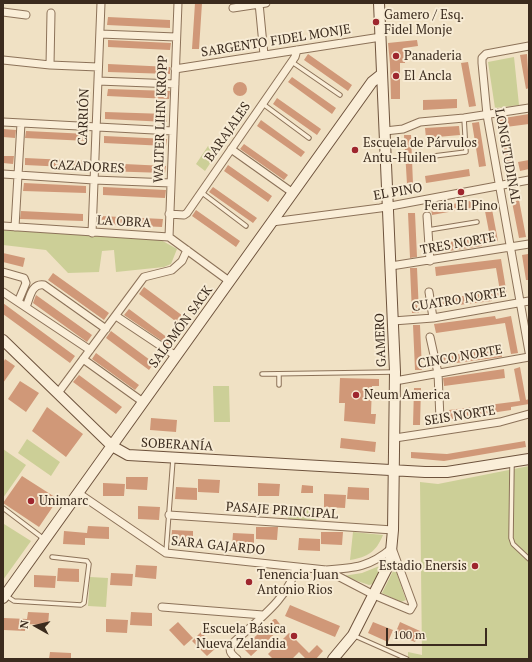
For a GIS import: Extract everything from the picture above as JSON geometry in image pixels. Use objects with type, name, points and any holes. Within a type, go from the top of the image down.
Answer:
[{"type":"street","name":"CARRIÓN","points":[[92,233],[101,3]]},
{"type":"street","name":"WALTER LIHN KROPP","points":[[168,237],[178,3]]},
{"type":"street","points":[[233,8],[261,3],[264,55]]},
{"type":"street","name":"GAMERO","points":[[333,659],[353,635],[390,562],[392,548],[395,472],[395,376],[379,3]]},
{"type":"street","points":[[3,12],[26,15]]},
{"type":"street","points":[[50,65],[51,13]]},
{"type":"street","points":[[100,34],[176,37]]},
{"type":"street","name":"SARGENTO FIDEL MONJE","points":[[175,69],[380,37]]},
{"type":"street","name":"LONGITUDINAL","points":[[529,46],[486,54],[482,58],[488,115],[529,352]]},
{"type":"street","name":"BARAJALES","points":[[170,214],[185,214],[292,62],[297,50]]},
{"type":"street","points":[[3,60],[50,65],[98,67]]},
{"type":"street","name":"SALOMÓN SACK","points":[[4,595],[45,540],[372,82],[382,74]]},
{"type":"street","points":[[98,81],[175,84]]},
{"type":"street","points":[[384,131],[403,129],[420,122],[488,115],[529,108]]},
{"type":"street","points":[[3,122],[173,131]]},
{"type":"street","points":[[15,227],[21,123]]},
{"type":"street","points":[[231,149],[292,193]]},
{"type":"street","name":"CAZADORES","points":[[3,174],[94,180],[171,182]]},
{"type":"street","name":"EL PINO","points":[[272,222],[388,206],[529,180]]},
{"type":"street","points":[[427,216],[430,261]]},
{"type":"street","name":"LA OBRA","points":[[3,226],[168,237],[230,281]]},
{"type":"street","name":"TRES NORTE","points":[[391,266],[430,261],[529,244]]},
{"type":"street","points":[[58,393],[144,277],[172,270],[182,261],[187,250]]},
{"type":"street","points":[[3,272],[24,278],[26,283],[18,302]]},
{"type":"street","points":[[26,307],[34,287],[38,284],[44,285],[106,329]]},
{"type":"street","points":[[3,292],[90,350]]},
{"type":"street","points":[[429,292],[432,318]]},
{"type":"street","name":"CUATRO NORTE","points":[[393,321],[432,318],[529,301]]},
{"type":"street","points":[[116,316],[176,356]]},
{"type":"street","points":[[430,337],[438,373],[440,419]]},
{"type":"street","name":"SOBERANÍA","points":[[3,340],[112,446],[128,455],[395,472],[447,472],[529,459]]},
{"type":"street","name":"CINCO NORTE","points":[[395,376],[438,373],[529,357]]},
{"type":"street","points":[[83,359],[143,402]]},
{"type":"street","name":"SEIS NORTE","points":[[395,438],[500,422],[529,414]]},
{"type":"street","name":"SARA GAJARDO","points":[[78,493],[166,553],[326,570],[353,568],[366,565],[381,558],[392,548],[413,605],[410,610],[374,595],[326,570]]},
{"type":"street","name":"PASAJE PRINCIPAL","points":[[169,515],[393,530]]},
{"type":"street","points":[[237,659],[231,653],[230,648],[232,644],[281,598],[291,582],[296,567]]},
{"type":"street","points":[[162,607],[263,614]]},
{"type":"lane","points":[[292,62],[340,95]]},
{"type":"lane","points":[[263,104],[309,138]]},
{"type":"lane","points":[[434,156],[466,152],[464,118]]},
{"type":"lane","points":[[201,192],[246,226]]},
{"type":"lane","points":[[428,230],[477,222]]},
{"type":"lane","points":[[262,374],[395,376]]},
{"type":"lane","points":[[279,374],[279,385]]},
{"type":"lane","points":[[166,553],[174,458]]},
{"type":"lane","points":[[512,462],[511,538],[513,544],[529,560]]},
{"type":"lane","points":[[3,508],[45,540]]},
{"type":"lane","points":[[4,595],[14,601],[80,606],[84,603],[89,564],[87,561],[52,557]]},
{"type":"lane","points":[[353,635],[406,659]]},
{"type":"green space","points":[[514,57],[519,105],[495,108],[488,62]]},
{"type":"green space","points":[[208,146],[217,153],[205,171],[196,164]]},
{"type":"green space","points":[[3,230],[161,240],[177,249],[171,264],[164,267],[116,272],[114,250],[102,251],[99,272],[68,273],[46,250],[3,245]]},
{"type":"green space","points":[[213,386],[229,386],[230,422],[214,422]]},
{"type":"green space","points":[[27,439],[60,462],[51,476],[18,453]]},
{"type":"green space","points":[[3,449],[26,465],[3,498]]},
{"type":"green space","name":"Estadio Enersis","points":[[529,466],[529,659],[408,659],[408,652],[422,655],[420,482],[438,484]]},
{"type":"green space","points":[[289,507],[317,509],[316,525],[288,523]]},
{"type":"green space","points":[[4,524],[31,541],[3,580],[3,525]]},
{"type":"green space","points":[[353,532],[383,535],[371,553],[350,560]]},
{"type":"green space","points":[[382,565],[373,584],[369,585],[343,576],[362,573]]},
{"type":"green space","points":[[393,571],[396,571],[406,600],[401,602],[382,593]]},
{"type":"green space","points":[[90,577],[108,578],[106,607],[88,606]]},
{"type":"building","points":[[195,3],[202,3],[199,49],[192,49]]},
{"type":"building","points":[[108,17],[170,20],[170,28],[107,25]]},
{"type":"building","points":[[108,40],[171,43],[170,50],[108,47]]},
{"type":"building","points":[[417,40],[418,46],[404,48],[405,63],[400,63],[400,99],[391,99],[388,43]]},
{"type":"building","points":[[308,54],[352,85],[348,91],[304,60]]},
{"type":"building","points":[[527,54],[529,88],[526,89],[520,55]]},
{"type":"building","points":[[468,62],[476,106],[469,107],[461,63]]},
{"type":"building","points":[[108,64],[170,67],[170,74],[108,72]]},
{"type":"building","points":[[292,77],[336,108],[332,114],[288,82]]},
{"type":"building","points":[[240,82],[245,84],[247,89],[245,94],[240,96],[235,94],[233,89],[235,84]]},
{"type":"building","points":[[108,89],[170,91],[169,99],[107,96]]},
{"type":"building","points":[[277,98],[321,129],[317,135],[273,104]]},
{"type":"building","points":[[457,99],[457,108],[423,110],[423,100]]},
{"type":"building","points":[[105,112],[167,114],[167,122],[105,119]]},
{"type":"building","points":[[529,114],[529,124],[506,127],[512,162],[506,163],[498,119]]},
{"type":"building","points":[[261,120],[305,152],[301,157],[257,126]]},
{"type":"building","points":[[479,122],[486,166],[479,167],[472,123]]},
{"type":"building","points":[[459,126],[460,135],[426,138],[425,128]]},
{"type":"building","points":[[3,129],[16,130],[15,138],[3,137]]},
{"type":"building","points":[[26,131],[88,134],[88,141],[25,138]]},
{"type":"building","points":[[404,135],[411,135],[413,184],[407,184]]},
{"type":"building","points":[[104,136],[167,139],[166,146],[104,143]]},
{"type":"building","points":[[244,144],[288,175],[284,180],[240,149]]},
{"type":"building","points":[[3,156],[14,156],[13,164],[3,163]]},
{"type":"building","points":[[25,158],[88,161],[87,168],[25,165]]},
{"type":"building","points":[[529,160],[529,169],[520,171],[518,162]]},
{"type":"building","points":[[103,163],[166,166],[165,173],[103,171]]},
{"type":"building","points":[[228,165],[272,196],[268,202],[224,171]]},
{"type":"building","points":[[469,169],[470,176],[426,183],[425,176]]},
{"type":"building","points":[[24,183],[86,186],[86,193],[23,191]]},
{"type":"building","points":[[103,187],[166,190],[165,198],[103,195]]},
{"type":"building","points":[[213,187],[257,218],[253,223],[209,192]]},
{"type":"building","points":[[475,200],[476,207],[432,215],[431,208]]},
{"type":"building","points":[[519,200],[526,237],[519,238],[512,202]]},
{"type":"building","points":[[491,204],[498,241],[482,244],[482,246],[442,252],[441,243],[490,237],[484,206]]},
{"type":"building","points":[[196,210],[240,241],[236,247],[192,216]]},
{"type":"building","points":[[21,211],[83,214],[83,221],[20,219]]},
{"type":"building","points":[[408,213],[415,213],[417,257],[410,258]]},
{"type":"building","points":[[100,216],[163,219],[162,227],[100,224]]},
{"type":"building","points":[[3,253],[25,258],[23,267],[3,262]]},
{"type":"building","points":[[528,254],[529,280],[526,280],[522,255]]},
{"type":"building","points":[[501,259],[507,295],[492,298],[492,301],[442,307],[441,299],[500,291],[496,268],[436,276],[435,267]]},
{"type":"building","points":[[410,268],[417,268],[419,313],[412,313]]},
{"type":"building","points":[[53,273],[109,313],[104,320],[48,280]]},
{"type":"building","points":[[144,287],[187,319],[182,326],[139,294]]},
{"type":"building","points":[[36,295],[92,335],[87,342],[33,303]]},
{"type":"building","points":[[3,303],[75,356],[70,363],[3,314]]},
{"type":"building","points":[[129,309],[172,341],[168,345],[124,315]]},
{"type":"building","points":[[495,316],[496,319],[511,316],[518,353],[511,354],[505,323],[436,333],[434,324]]},
{"type":"building","points":[[413,325],[420,325],[422,370],[415,370]]},
{"type":"building","points":[[111,331],[154,363],[149,370],[106,338]]},
{"type":"building","points":[[501,348],[502,357],[441,365],[440,357]]},
{"type":"building","points":[[96,353],[139,385],[135,390],[92,359]]},
{"type":"building","points":[[5,359],[15,366],[3,383],[3,363]]},
{"type":"building","points":[[520,367],[526,400],[529,399],[529,404],[511,407],[511,410],[451,419],[449,410],[520,401],[514,369]]},
{"type":"building","points":[[504,369],[505,378],[444,386],[443,378]]},
{"type":"building","points":[[79,375],[122,407],[116,414],[73,382]]},
{"type":"building","name":"Neum America","points":[[340,378],[379,379],[379,386],[372,386],[371,414],[376,414],[375,424],[344,421],[345,403],[339,403]]},
{"type":"building","points":[[20,381],[39,393],[26,412],[8,399]]},
{"type":"building","points":[[414,388],[421,388],[420,425],[413,425]]},
{"type":"building","points":[[47,407],[83,434],[66,457],[32,431]]},
{"type":"building","points":[[151,418],[177,420],[176,432],[150,430]]},
{"type":"building","points":[[341,438],[376,442],[375,452],[340,448]]},
{"type":"building","points":[[525,441],[526,447],[444,461],[411,458],[411,452],[447,454]]},
{"type":"building","name":"Unimarc","points":[[22,476],[58,499],[39,527],[3,503]]},
{"type":"building","points":[[126,477],[148,477],[147,490],[126,489]]},
{"type":"building","points":[[198,479],[220,480],[219,493],[198,492]]},
{"type":"building","points":[[103,483],[125,484],[124,496],[103,496]]},
{"type":"building","points":[[258,483],[280,484],[279,496],[258,496]]},
{"type":"building","points":[[302,485],[313,486],[313,493],[301,493]]},
{"type":"building","points":[[176,487],[197,488],[197,500],[175,499]]},
{"type":"building","points":[[348,487],[369,488],[369,500],[347,499]]},
{"type":"building","points":[[324,494],[346,495],[345,508],[324,507]]},
{"type":"building","points":[[138,506],[160,507],[159,520],[138,519]]},
{"type":"building","points":[[88,526],[109,527],[109,539],[85,538],[85,545],[63,544],[64,531],[87,533]]},
{"type":"building","points":[[256,527],[278,527],[277,540],[256,539]]},
{"type":"building","points":[[172,530],[193,531],[193,543],[171,542]]},
{"type":"building","points":[[321,532],[343,532],[342,545],[321,544]]},
{"type":"building","points":[[233,533],[254,534],[254,546],[232,546]]},
{"type":"building","points":[[299,538],[320,539],[320,551],[298,550]]},
{"type":"building","points":[[136,565],[157,566],[156,579],[135,577]]},
{"type":"building","points":[[58,568],[79,569],[79,582],[57,581]]},
{"type":"building","points":[[111,573],[133,574],[132,586],[110,585]]},
{"type":"building","points":[[34,575],[56,576],[55,588],[34,587]]},
{"type":"building","points":[[290,605],[340,626],[335,637],[285,616]]},
{"type":"building","points":[[28,612],[49,613],[48,625],[25,624],[25,631],[4,630],[4,618],[27,619]]},
{"type":"building","points":[[131,612],[152,613],[152,626],[130,625]]},
{"type":"building","points":[[106,619],[128,620],[127,633],[106,632]]},
{"type":"building","points":[[274,619],[276,619],[282,627],[251,656],[243,648]]},
{"type":"building","points":[[178,622],[193,638],[184,646],[169,630]]},
{"type":"building","points":[[373,622],[393,630],[388,642],[368,633]]},
{"type":"building","points":[[400,622],[420,631],[415,642],[395,634]]},
{"type":"building","points":[[201,632],[216,648],[207,656],[192,641]]},
{"type":"building","points":[[289,633],[309,653],[317,645],[323,651],[316,659],[306,659],[299,652],[292,659],[273,659],[268,654]]},
{"type":"building","points":[[50,652],[71,653],[71,659],[49,659]]},
{"type":"place","name":"Gamero / Esq. Fidel Monje","points":[[376,22]]},
{"type":"place","name":"Panaderia","points":[[396,56]]},
{"type":"place","name":"El Ancla","points":[[396,76]]},
{"type":"place","name":"Escuela de Párvulos Antu-Huilen","points":[[355,150]]},
{"type":"place","name":"Feria El Pino","points":[[461,192]]},
{"type":"place","name":"Neum America","points":[[356,395]]},
{"type":"place","name":"Unimarc","points":[[31,501]]},
{"type":"place","name":"Estadio Enersis","points":[[475,566]]},
{"type":"place","name":"Tenencia Juan Antonio Rios","points":[[249,582]]},
{"type":"place","name":"Escuela Básica Nueva Zelandia","points":[[294,636]]}]
